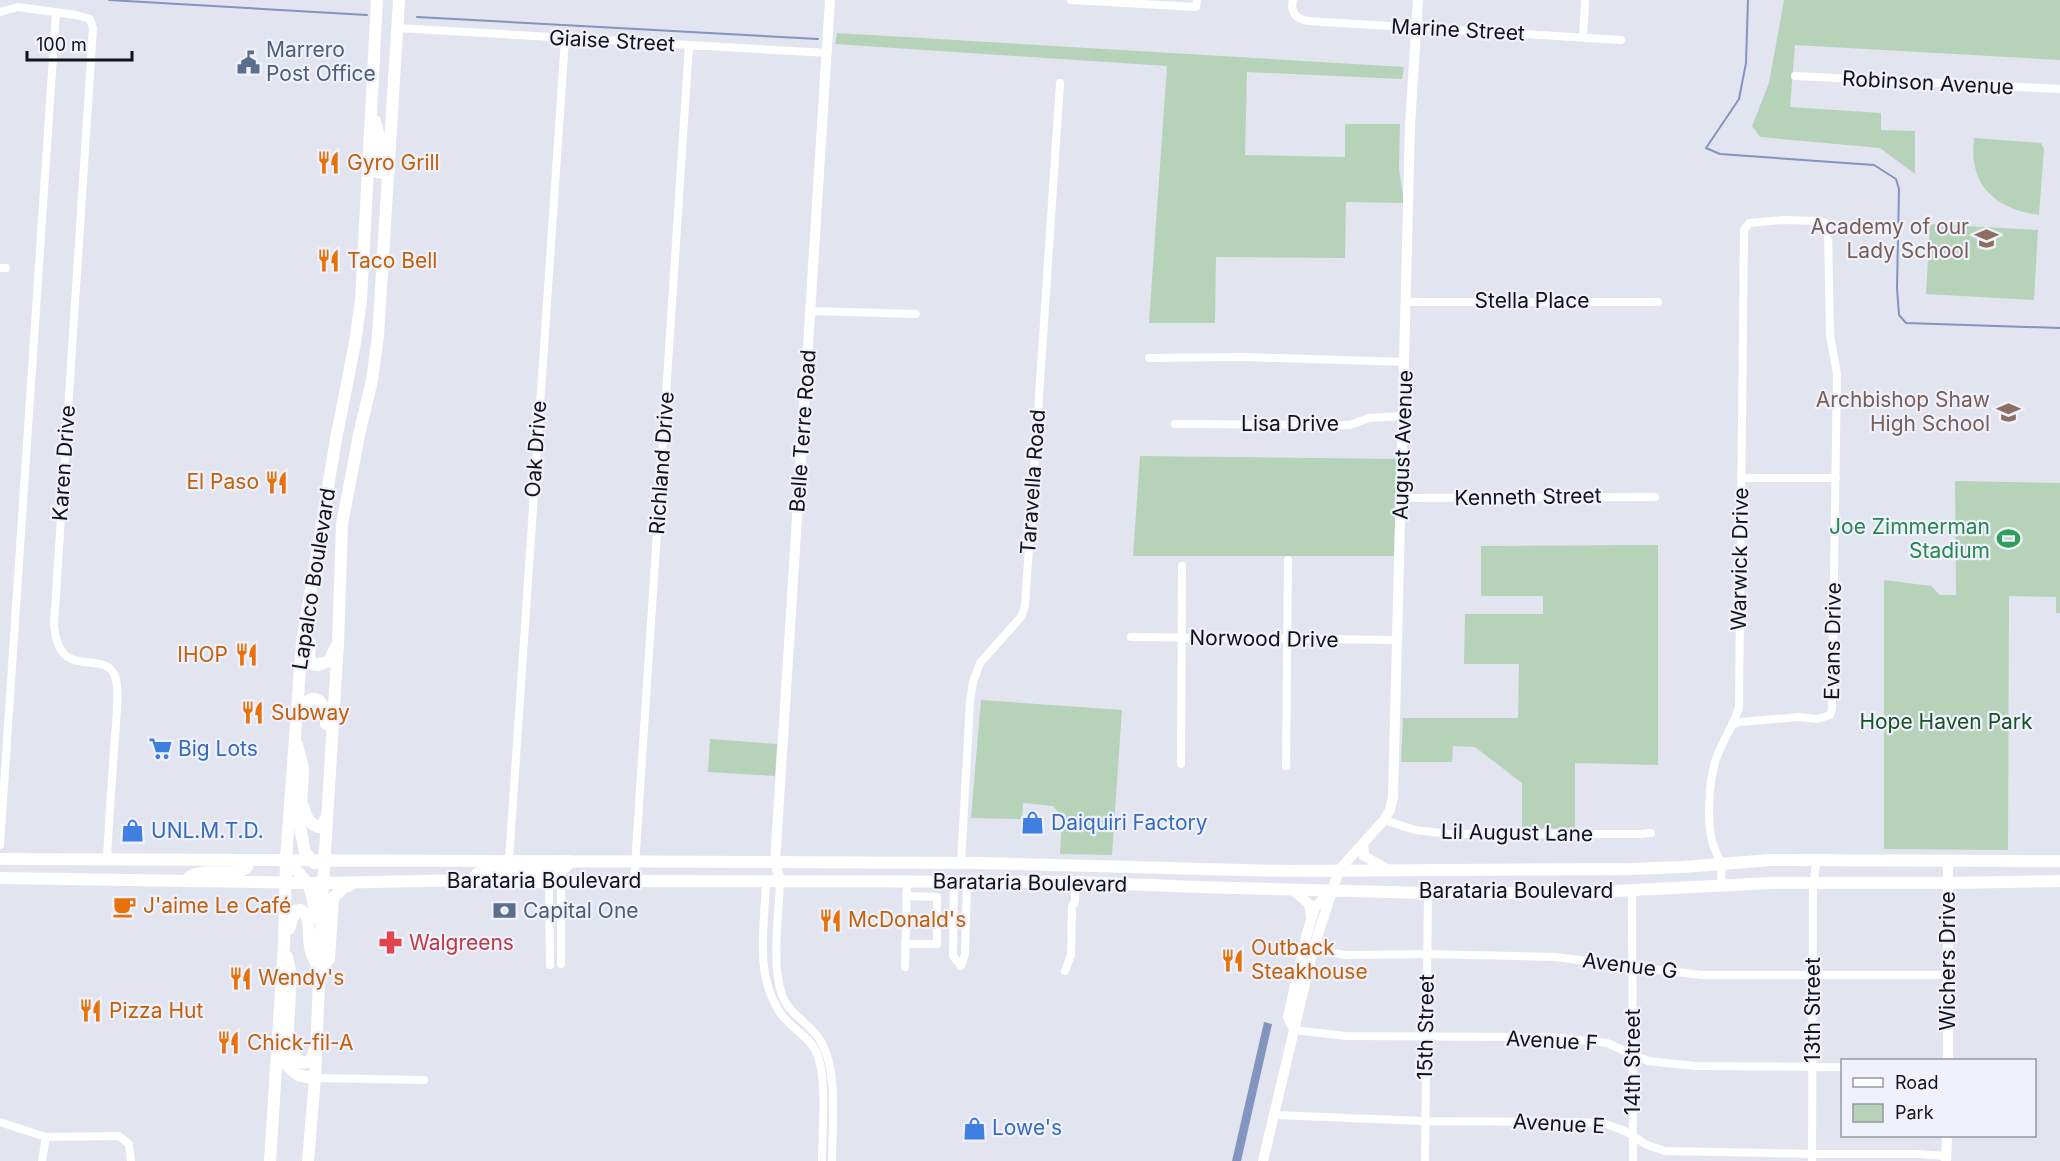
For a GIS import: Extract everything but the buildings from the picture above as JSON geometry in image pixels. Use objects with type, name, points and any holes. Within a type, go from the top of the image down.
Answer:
[{"type":"main road","name":"Lapalco Boulevard","points":[[270,1161],[284,945],[285,861],[302,642],[361,300],[377,0]]},
{"type":"main road","points":[[392,0],[391,14],[396,56]]},
{"type":"main road","name":"Lapalco Boulevard","points":[[318,860],[327,816],[338,643],[342,524],[375,361],[381,307],[399,0]]},
{"type":"main road","points":[[372,102],[379,136],[377,169],[378,172],[384,173],[389,169]]},
{"type":"main road","points":[[311,588],[313,624],[309,658],[313,664],[318,665],[329,661],[338,643]]},
{"type":"main road","points":[[296,719],[304,704],[309,700],[319,699],[323,703],[329,771]]},
{"type":"main road","points":[[294,735],[303,768],[300,827],[302,838],[305,852],[318,860],[324,879],[315,1078],[308,1161]]},
{"type":"main road","points":[[301,800],[307,819],[312,825],[320,827],[327,816]]},
{"type":"main road","name":"Barataria Boulevard","points":[[0,859],[980,863],[1339,870],[1629,869],[1770,860],[2060,861]]},
{"type":"main road","points":[[0,878],[22,859]]},
{"type":"main road","points":[[83,879],[107,859]]},
{"type":"main road","points":[[101,880],[125,859]]},
{"type":"main road","points":[[187,881],[195,874],[242,871],[247,867],[247,860]]},
{"type":"main road","points":[[285,861],[307,882],[314,902],[312,954]]},
{"type":"main road","points":[[320,969],[329,959],[333,898],[343,888],[359,882],[364,870],[368,868],[427,868],[441,861]]},
{"type":"main road","points":[[472,880],[478,873],[483,872],[546,872],[551,869],[552,861]]},
{"type":"main road","points":[[555,883],[571,861]]},
{"type":"main road","points":[[937,882],[961,863]]},
{"type":"main road","points":[[960,881],[980,863]]},
{"type":"main road","name":"Barataria Boulevard","points":[[0,878],[285,882],[324,879],[337,883],[472,880],[555,883],[634,880],[1076,882],[1428,893],[1575,893],[1813,883],[2060,881]]},
{"type":"main road","points":[[315,1078],[305,1078],[295,1074],[290,1071],[286,1062],[291,975],[284,945],[292,917],[297,910],[301,910],[307,916],[307,940],[313,959],[320,969]]},
{"type":"main road","points":[[290,1003],[295,1023],[295,1059],[308,1062],[315,1049]]},
{"type":"street","name":"Belle Terre Road","points":[[775,863],[830,0]]},
{"type":"street","points":[[1071,0],[1196,3]]},
{"type":"street","name":"Marine Street","points":[[1293,0],[1295,16],[1308,21],[1621,40]]},
{"type":"street","name":"August Avenue","points":[[1339,870],[1384,820],[1390,810],[1393,797],[1410,126],[1418,0]]},
{"type":"street","points":[[1583,38],[1585,0]]},
{"type":"street","points":[[0,12],[17,3],[56,12],[0,845]]},
{"type":"street","name":"Karen Drive","points":[[56,12],[90,19],[93,28],[54,624],[59,650],[69,658],[107,666],[115,676],[117,703],[107,859]]},
{"type":"street","name":"Giaise Street","points":[[397,28],[827,53]]},
{"type":"street","name":"Oak Drive","points":[[510,860],[565,39]]},
{"type":"street","name":"Richland Drive","points":[[634,880],[689,45]]},
{"type":"street","name":"Robinson Avenue","points":[[1795,76],[2060,89]]},
{"type":"street","name":"Taravella Road","points":[[961,863],[973,682],[980,663],[1021,617],[1025,605],[1060,83]]},
{"type":"street","name":"Evans Drive","points":[[1734,724],[1799,717],[1817,719],[1830,715],[1832,709],[1837,374],[1830,335],[1828,231],[1825,223],[1820,221],[1783,219],[1746,225]]},
{"type":"street","name":"Warwick Drive","points":[[1722,886],[1721,864],[1710,829],[1711,787],[1713,768],[1721,742],[1734,724],[1739,707],[1744,230],[1746,225]]},
{"type":"street","name":"Stella Place","points":[[1407,302],[1658,302]]},
{"type":"street","points":[[810,311],[916,314]]},
{"type":"street","points":[[1149,358],[1243,357],[1405,362]]},
{"type":"street","name":"Lisa Drive","points":[[1175,424],[1350,425],[1369,418],[1403,416]]},
{"type":"street","points":[[1741,478],[1836,478]]},
{"type":"street","name":"Kenneth Street","points":[[1401,498],[1654,497]]},
{"type":"street","points":[[1286,766],[1288,560]]},
{"type":"street","points":[[1181,764],[1182,566]]},
{"type":"street","name":"Norwood Drive","points":[[1131,637],[1396,640]]},
{"type":"street","name":"Lil August Lane","points":[[1384,820],[1415,830],[1450,834],[1641,834],[1651,832]]},
{"type":"street","points":[[1363,843],[1364,856],[1387,869]]},
{"type":"street","name":"13th Street","points":[[1812,1158],[1813,883],[1817,860]]},
{"type":"street","name":"Wichers Drive","points":[[1948,861],[1948,1059]]},
{"type":"street","points":[[775,863],[780,880],[778,978],[788,1009],[819,1038],[830,1059],[832,1161]]},
{"type":"street","points":[[775,863],[766,881],[763,966],[767,987],[779,1012],[808,1039],[817,1052],[822,1070],[822,1161]]},
{"type":"street","points":[[1263,1161],[1313,950],[1339,870]]},
{"type":"street","points":[[905,967],[906,881]]},
{"type":"street","points":[[960,881],[965,954],[961,966],[953,956],[960,881]]},
{"type":"street","points":[[1065,971],[1071,955],[1072,907],[1075,901],[1076,882]]},
{"type":"street","points":[[555,883],[561,964]]},
{"type":"street","points":[[550,965],[555,883]]},
{"type":"street","points":[[1292,889],[1309,904],[1311,919]]},
{"type":"street","points":[[1294,1030],[1288,1017],[1311,919],[1315,907],[1333,890]]},
{"type":"street","name":"14th Street","points":[[1632,890],[1633,1161]]},
{"type":"street","name":"15th Street","points":[[1425,1161],[1428,893]]},
{"type":"street","points":[[905,944],[937,944],[937,897],[906,896]]},
{"type":"street","name":"Avenue G","points":[[1313,950],[1346,955],[1555,957],[1701,975],[1948,975]]},
{"type":"street","name":"Avenue F","points":[[1294,1030],[1346,1036],[1550,1037],[1607,1043],[1648,1061],[1695,1066],[1841,1067]]},
{"type":"street","points":[[315,1078],[424,1080]]},
{"type":"street","name":"Avenue E","points":[[1274,1115],[1425,1121],[1590,1122],[1606,1124],[1625,1131],[1647,1145],[1665,1151],[1812,1158],[1916,1154],[1946,1159]]},
{"type":"street","points":[[0,1122],[46,1137],[111,1136],[125,1140],[130,1149],[131,1161]]},
{"type":"street","points":[[42,1161],[46,1137]]},
{"type":"street","points":[[1946,1159],[1947,1137]]},
{"type":"green space","points":[[1784,0],[2060,0],[2060,60],[1795,45],[1790,107],[1881,113],[1881,130],[1915,131],[1915,174],[1880,148],[1760,137],[1752,126],[1769,83]]},
{"type":"green space","points":[[837,33],[1404,67],[1402,79],[1247,72],[1245,155],[1345,157],[1345,124],[1400,124],[1399,169],[1404,203],[1346,202],[1345,258],[1216,257],[1215,323],[1149,323],[1167,66],[835,44]]},
{"type":"green space","points":[[1974,138],[2041,143],[2044,149],[2039,215],[2009,207],[1988,192],[1975,169]]},
{"type":"green space","points":[[1930,224],[2038,230],[2034,300],[1926,294]]},
{"type":"green space","points":[[1140,456],[1397,459],[1394,556],[1133,556]]},
{"type":"green space","name":"Hope Haven Park","points":[[1955,481],[2060,483],[2060,613],[2056,613],[2056,597],[2009,596],[2008,850],[1884,849],[1884,580],[1931,586],[1940,595],[1956,595]]},
{"type":"green space","points":[[1658,545],[1658,765],[1575,763],[1575,828],[1522,829],[1522,783],[1475,747],[1453,746],[1452,762],[1401,762],[1403,718],[1518,718],[1519,664],[1464,664],[1465,614],[1543,614],[1543,596],[1481,596],[1481,546]]},
{"type":"green space","points":[[981,700],[1122,710],[1112,855],[1060,854],[1062,817],[1053,806],[1023,803],[1022,819],[971,818]]},
{"type":"green space","points":[[710,739],[777,744],[775,776],[708,772]]},
{"type":"water","points":[[1264,1022],[1272,1024],[1241,1161],[1232,1161]]},
{"type":"waterway","points":[[109,0],[367,15]]},
{"type":"waterway","points":[[1748,0],[1746,63],[1739,99],[1706,148],[1720,154],[1874,165],[1896,179],[1899,189],[1897,288],[1899,315],[1906,323],[2060,328]]},
{"type":"waterway","points":[[417,17],[818,39]]},
{"type":"place","name":"Marrero Post Office","points":[[248,62]]},
{"type":"place","name":"Gyro Grill","points":[[329,163]]},
{"type":"place","name":"Academy of our Lady School","points":[[1987,239]]},
{"type":"place","name":"Taco Bell","points":[[329,261]]},
{"type":"place","name":"Archbishop Shaw High School","points":[[2008,412]]},
{"type":"place","name":"El Paso","points":[[277,482]]},
{"type":"place","name":"Joe Zimmerman Stadium","points":[[2008,539]]},
{"type":"place","name":"IHOP","points":[[246,655]]},
{"type":"place","name":"Subway","points":[[253,713]]},
{"type":"place","name":"Big Lots","points":[[160,749]]},
{"type":"place","name":"Daiquiri Factory","points":[[1033,823]]},
{"type":"place","name":"UNL.M.T.D.","points":[[133,831]]},
{"type":"place","name":"J'aime Le Café","points":[[125,906]]},
{"type":"place","name":"Capital One","points":[[505,911]]},
{"type":"place","name":"McDonald's","points":[[830,920]]},
{"type":"place","name":"Walgreens","points":[[391,943]]},
{"type":"place","name":"Outback Steakhouse","points":[[1233,960]]},
{"type":"place","name":"Wendy's","points":[[240,978]]},
{"type":"place","name":"Pizza Hut","points":[[91,1011]]},
{"type":"place","name":"Chick-fil-A","points":[[229,1043]]},
{"type":"place","name":"Lowe's","points":[[974,1128]]}]
